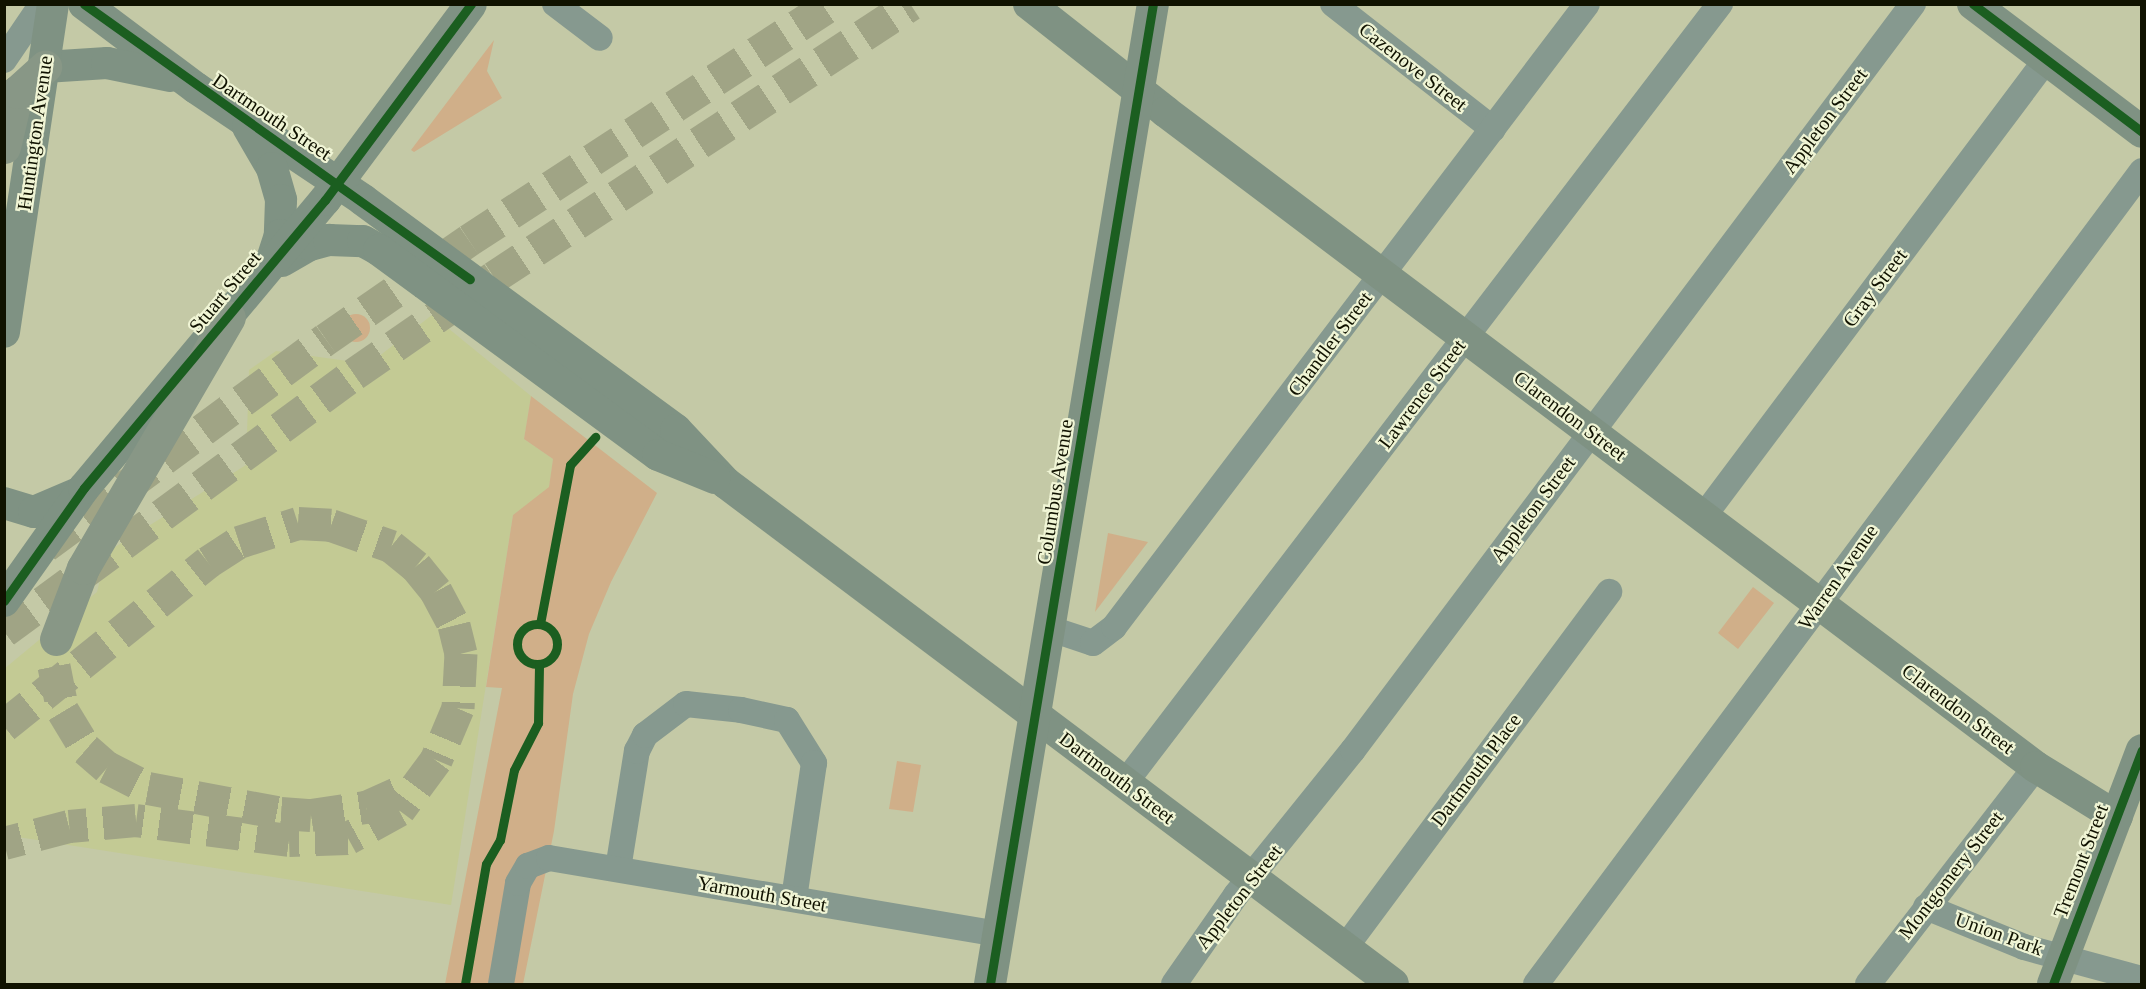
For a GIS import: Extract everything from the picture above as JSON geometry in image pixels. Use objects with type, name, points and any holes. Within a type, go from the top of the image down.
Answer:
[{"type":"highway","points":[[4,147],[17,92],[45,67]]},
{"type":"highway","points":[[56,639],[83,568],[229,317]]},
{"type":"main road","name":"Huntington Avenue","points":[[4,332],[53,4]]},
{"type":"main road","name":"Dartmouth Street","points":[[84,4],[196,88],[338,183],[676,430],[726,483],[1393,984]]},
{"type":"main road","name":"Stuart Street","points":[[4,601],[26,566],[84,489],[267,272],[338,183],[471,4]]},
{"type":"main road","name":"Clarendon Street","points":[[1029,4],[1138,91],[2036,768],[2117,817]]},
{"type":"main road","name":"Columbus Avenue","points":[[990,984],[1051,629],[1153,4]]},
{"type":"main road","points":[[1973,4],[2142,132]]},
{"type":"main road","points":[[45,67],[120,65],[163,74],[196,88]]},
{"type":"main road","points":[[241,118],[265,152],[281,200],[280,235],[267,272]]},
{"type":"main road","name":"Dartmouth Street","points":[[267,272],[310,245],[343,239],[363,241],[389,256],[658,454],[726,483]]},
{"type":"main road","points":[[4,503],[19,510],[43,511],[84,489]]},
{"type":"main road","name":"Tremont Street","points":[[2058,971],[2142,750]]},
{"type":"street","name":"Huntington Avenue","points":[[4,60],[42,4]]},
{"type":"street","points":[[555,4],[600,38]]},
{"type":"street","name":"Cazenove Street","points":[[1333,4],[1493,129]]},
{"type":"street","name":"Chandler Street","points":[[1051,629],[1093,643],[1114,627],[1587,4]]},
{"type":"street","name":"Lawrence Street","points":[[1124,784],[1720,4]]},
{"type":"street","name":"Appleton Street","points":[[1174,984],[1251,877],[1353,750],[1913,4]]},
{"type":"street","name":"Gray Street","points":[[1703,517],[2046,60]]},
{"type":"street","points":[[4,70],[45,67]]},
{"type":"street","name":"Warren Avenue","points":[[1536,984],[2014,338],[2142,171]]},
{"type":"street","name":"Dartmouth Place","points":[[1344,949],[1609,592]]},
{"type":"street","points":[[618,869],[637,751],[645,735],[686,704],[741,710],[787,720],[814,763],[794,899]]},
{"type":"street","name":"Montgomery Street","points":[[1868,984],[2036,768]]},
{"type":"street","name":"Yarmouth Street","points":[[501,984],[513,902],[527,867],[553,858],[999,934]]},
{"type":"street","name":"Union Park","points":[[1926,907],[2024,947],[2058,971],[2142,979]]},
{"type":"shaded area","points":[[494,40],[487,71],[502,98],[414,152],[411,150]]},
{"type":"shaded area","points":[[356,314],[366,318],[370,328],[366,338],[356,342],[346,338],[342,328],[346,318]]},
{"type":"shaded area","points":[[432,315],[531,396],[524,439],[553,459],[549,488],[513,515],[451,905],[5,835],[4,669],[97,592],[107,552],[246,465],[249,370],[276,351],[369,364]]},
{"type":"shaded area","points":[[531,396],[657,493],[611,582],[589,634],[573,694],[554,831],[523,984],[445,984],[502,688],[486,687],[513,515],[549,487],[553,459],[524,439]]},
{"type":"shaded area","points":[[1108,533],[1148,542],[1095,612]]},
{"type":"shaded area","points":[[1753,587],[1774,603],[1738,649],[1718,633]]},
{"type":"shaded area","points":[[897,761],[921,765],[913,812],[889,809]]},
{"type":"tunnel","points":[[45,546],[326,339],[469,240],[831,4]]},
{"type":"tunnel","points":[[4,631],[354,374],[494,277],[911,4]]},
{"type":"tunnel","points":[[4,726],[208,562],[239,542],[298,523],[331,525],[391,546],[416,566],[436,591],[454,625],[461,653],[458,708],[436,760],[399,810],[348,838],[289,840],[136,820],[69,826],[4,843]]},
{"type":"tunnel","points":[[54,666],[63,711],[86,749],[107,767],[148,788],[281,813],[311,815],[366,807],[399,792]]},
{"type":"cycle path","points":[[84,4],[470,279]]},
{"type":"cycle path","points":[[4,601],[84,488],[325,200],[471,4]]},
{"type":"cycle path","points":[[990,984],[1153,4]]},
{"type":"cycle path","points":[[1973,4],[2142,132]]},
{"type":"cycle path","points":[[540,624],[570,465],[595,437]]},
{"type":"cycle path","points":[[537,624],[551,630],[557,644],[551,658],[537,664],[523,658],[517,644],[523,630],[537,624]]},
{"type":"cycle path","points":[[465,984],[486,864],[500,840],[514,770],[538,723],[539,664]]},
{"type":"cycle path","points":[[2053,984],[2142,750]]}]
